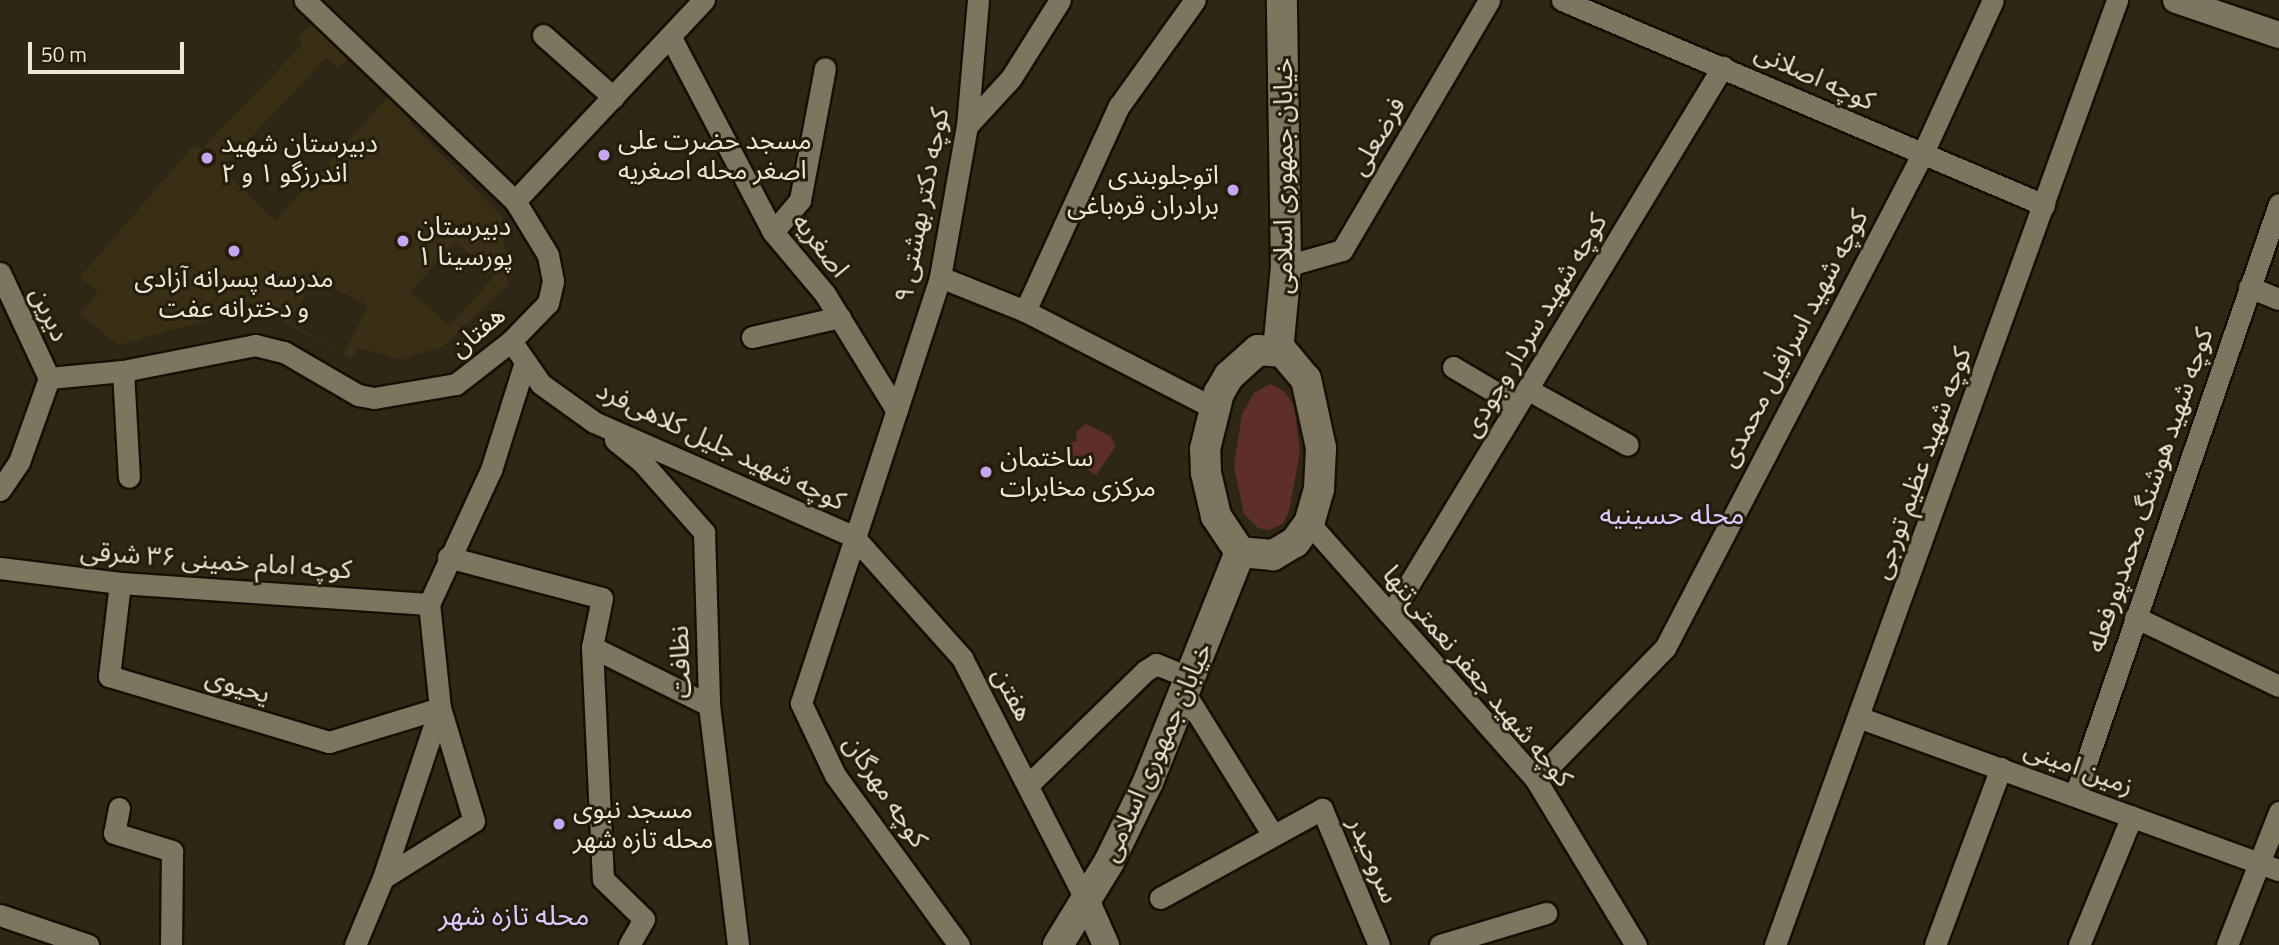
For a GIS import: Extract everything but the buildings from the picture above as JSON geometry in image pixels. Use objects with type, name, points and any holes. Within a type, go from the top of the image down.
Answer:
[{"type":"main road","name":"خیابان جمهوری اسلامی","points":[[1279,351],[1286,266],[1282,0]]},
{"type":"main road","points":[[1258,350],[1279,351],[1293,359],[1315,405],[1321,448],[1319,489],[1309,523],[1295,542],[1273,555],[1240,552],[1223,531],[1209,495],[1205,449],[1214,408],[1229,376],[1242,361],[1258,350]]},
{"type":"main road","name":"خیابان جمهوری اسلامی","points":[[1058,945],[1087,902],[1148,782],[1178,682],[1240,552]]},
{"type":"street","name":"کوچه دکتر بهشتی ۹","points":[[853,536],[940,277],[967,126],[978,0]]},
{"type":"street","points":[[967,126],[1011,78],[1060,0]]},
{"type":"street","points":[[1025,311],[1119,106],[1195,0]]},
{"type":"street","name":"فرضعلی","points":[[1286,266],[1342,250],[1489,0]]},
{"type":"street","name":"کوچه اصلانی","points":[[1562,0],[1723,66],[1922,155],[2044,205]]},
{"type":"street","name":"کوچه شهید اسرافیل محمدی","points":[[1536,780],[1665,648],[1922,155],[1993,0]]},
{"type":"street","name":"کوچه شهید عظیم تورجی","points":[[1777,944],[2117,0]]},
{"type":"street","points":[[2176,0],[2279,35]]},
{"type":"street","points":[[515,201],[670,36],[697,2]]},
{"type":"street","name":"هفتان","points":[[49,379],[123,371],[268,345],[358,395],[373,398],[456,384],[511,341],[548,303],[554,281],[548,255],[515,201],[317,4]]},
{"type":"street","points":[[543,35],[613,97]]},
{"type":"street","name":"اصغریه","points":[[670,36],[773,232],[794,252],[839,317],[897,411]]},
{"type":"street","name":"کوچه شهید سردار وجودی","points":[[1392,612],[1723,66]]},
{"type":"street","points":[[773,232],[800,200],[825,68]]},
{"type":"street","name":"کوچه شهید هوشنگ محمدپورفعله","points":[[2075,795],[2279,204]]},
{"type":"street","name":"دیرین","points":[[0,273],[49,379]]},
{"type":"street","points":[[940,277],[1025,311],[1214,408]]},
{"type":"street","points":[[2249,286],[2279,299]]},
{"type":"street","points":[[752,337],[839,317]]},
{"type":"street","name":"کوچه شهید جلیل کلاهی‌فرد","points":[[511,341],[541,384],[594,422],[853,536]]},
{"type":"street","points":[[383,878],[474,821],[440,708],[429,604],[491,470],[525,362]]},
{"type":"street","points":[[1453,367],[1628,445]]},
{"type":"street","points":[[123,371],[129,477]]},
{"type":"street","points":[[0,490],[19,461],[49,379]]},
{"type":"street","name":"نظافت","points":[[594,422],[642,462],[704,532],[709,705],[738,945]]},
{"type":"street","name":"کوچه شهید جعفر نعمتی‌تنها","points":[[1309,523],[1392,612],[1536,780],[1636,945]]},
{"type":"street","name":"هفتن","points":[[853,536],[962,658],[1087,902]]},
{"type":"street","name":"کوچه مهرگان","points":[[853,536],[801,703],[835,775],[959,945]]},
{"type":"street","points":[[448,558],[602,598],[592,647],[603,879],[644,919],[629,945]]},
{"type":"street","name":"کوچه امام خمینی ۳۶ شرقی","points":[[0,568],[120,583],[429,604]]},
{"type":"street","name":"یحیوی","points":[[120,583],[109,676],[329,742],[440,708]]},
{"type":"street","points":[[2135,617],[2279,686]]},
{"type":"street","points":[[592,647],[709,705]]},
{"type":"street","points":[[1029,785],[1145,671],[1156,664],[1178,682],[1273,835]]},
{"type":"street","points":[[355,945],[383,878],[440,708]]},
{"type":"street","name":"زمین امینی","points":[[1858,717],[2279,870]]},
{"type":"street","points":[[1935,945],[2001,768]]},
{"type":"street","points":[[119,808],[114,833],[172,851],[171,945]]},
{"type":"street","name":"سروحیدر","points":[[1160,898],[1322,809],[1379,945]]},
{"type":"street","points":[[2227,945],[2279,812]]},
{"type":"street","points":[[2078,945],[2132,816]]},
{"type":"street","points":[[1087,902],[1106,945]]},
{"type":"street","points":[[1440,945],[1546,913]]},
{"type":"street","points":[[0,915],[88,945]]},
{"type":"shaded area","points":[[314,21],[350,56],[338,68],[326,58],[222,168],[275,221],[390,95],[414,117],[410,123],[502,217],[508,285],[444,346],[401,360],[359,348],[352,359],[247,302],[237,312],[118,345],[80,314],[98,292],[80,277],[194,145],[202,149],[303,44],[298,38]],"holes":[[[456,241],[494,277],[450,326],[410,292]],[[315,277],[368,306],[344,354],[289,322]]]},
{"type":"shaded area","points":[[1270,384],[1284,391],[1294,406],[1300,452],[1289,511],[1283,524],[1268,530],[1258,528],[1244,514],[1234,466],[1242,414],[1254,393]]},
{"type":"shaded area","points":[[1086,424],[1110,436],[1116,446],[1096,475],[1066,456],[1071,443],[1077,441],[1076,432]]},
{"type":"place","name":"مسجد حضرت علی اصغر محله اصغریه","points":[[604,155]]},
{"type":"place","name":"دبیرستان شهید اندرزگو ۱ و ۲","points":[[207,158]]},
{"type":"place","name":"اتوجلوبندی برادران قره‌باغی","points":[[1233,190]]},
{"type":"place","name":"دبیرستان پورسینا ۱","points":[[403,241]]},
{"type":"place","name":"مدرسه پسرانه آزادی و دخترانه عفت","points":[[234,251]]},
{"type":"place","name":"ساختمان مرکزی مخابرات","points":[[986,472]]},
{"type":"place","name":"مسجد نبوی محله تازه شهر","points":[[559,824]]},
{"type":"district","name":"محله حسینیه","points":[[1672,514]]},
{"type":"district","name":"محله تازه شهر","points":[[514,915]]}]
